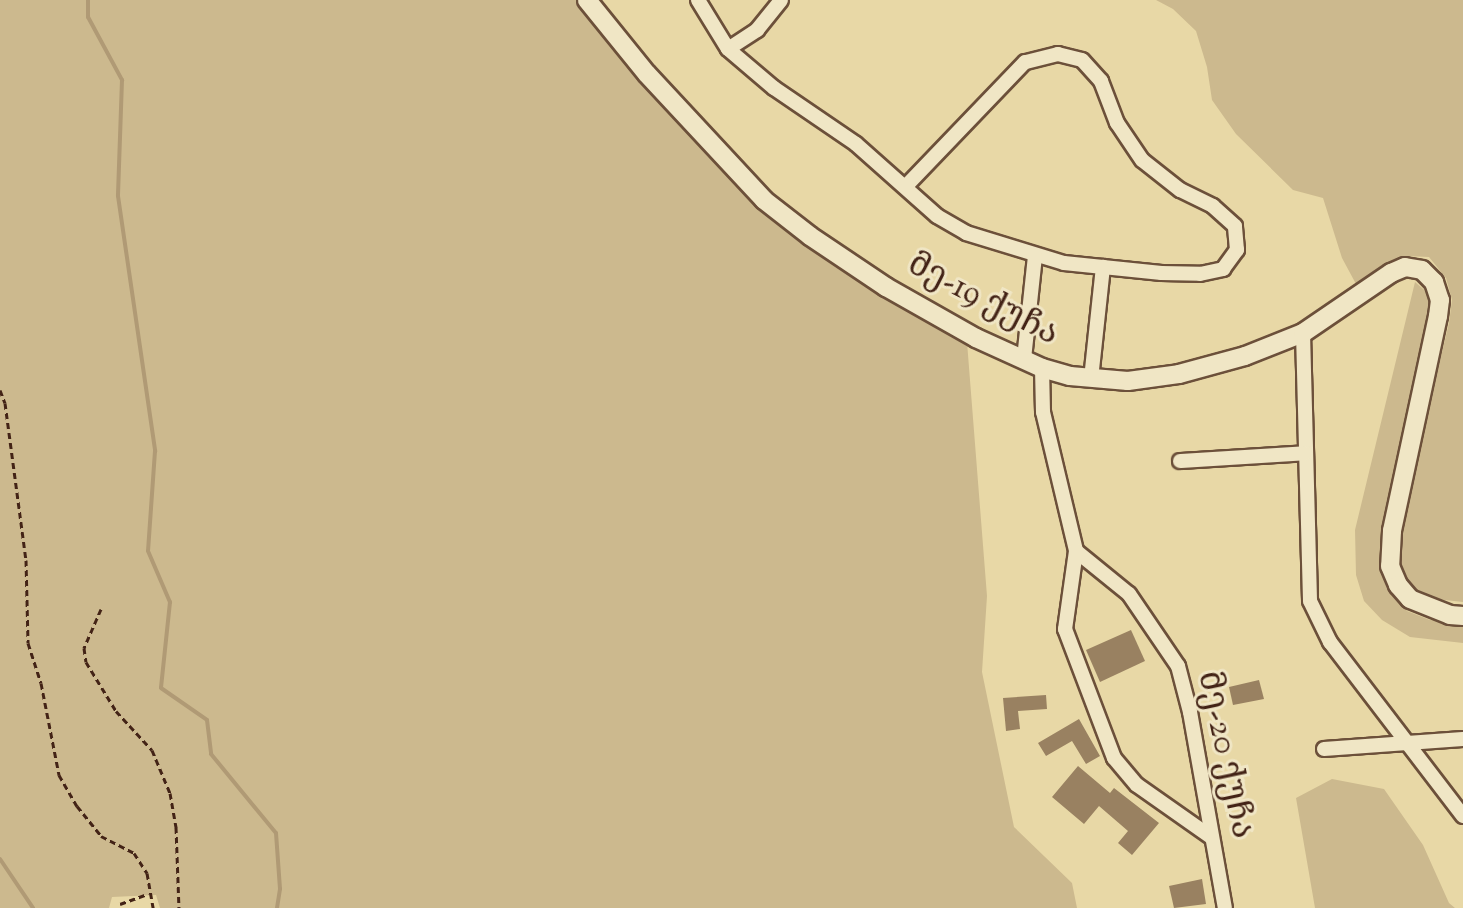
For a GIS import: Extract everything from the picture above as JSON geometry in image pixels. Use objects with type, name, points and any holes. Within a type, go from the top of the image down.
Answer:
[{"type":"street","name":"მე-19 ქუჩა","points":[[587,0],[647,74],[764,200],[810,236],[886,287],[976,338],[1042,368],[1091,379],[1128,381],[1179,374],[1245,356],[1303,333],[1391,273],[1405,267],[1422,270],[1434,282],[1440,300],[1392,531],[1390,566],[1398,585],[1410,599],[1450,615],[1463,616]]},
{"type":"street","points":[[698,0],[728,49],[906,186],[937,216],[966,233],[1035,256],[1103,267],[1200,274],[1223,269],[1237,250],[1235,226],[1213,206],[1180,190],[1142,160],[1117,123],[1101,81],[1082,60],[1058,54],[1025,62],[906,186]]},
{"type":"street","points":[[728,49],[757,30],[781,0]]},
{"type":"street","points":[[1024,359],[1035,256]]},
{"type":"street","points":[[1091,379],[1103,267]]},
{"type":"street","points":[[1303,333],[1310,601],[1330,642],[1463,816]]},
{"type":"street","points":[[1042,368],[1043,412],[1076,551],[1065,629],[1114,758],[1137,785],[1211,837]]},
{"type":"street","points":[[1180,461],[1306,453]]},
{"type":"street","name":"მე-20 ქუჩა","points":[[1076,551],[1129,594],[1178,666],[1190,712],[1225,908]]},
{"type":"street","points":[[1324,749],[1463,739]]},
{"type":"path","points":[[0,390],[5,403],[26,560],[28,643],[41,683],[59,775],[77,806],[101,836],[134,853],[147,873],[148,894],[153,908]]},
{"type":"path","points":[[101,609],[84,648],[86,662],[116,711],[152,750],[170,793],[176,827],[179,908]]},
{"type":"path","points":[[120,904],[148,894]]},
{"type":"shaded area","points":[[0,0],[578,0],[764,212],[860,279],[967,342],[987,596],[982,672],[1014,827],[1072,883],[1077,908],[160,908],[156,895],[112,897],[109,908],[0,908]]},
{"type":"shaded area","points":[[1156,0],[1463,0],[1463,602],[1427,598],[1406,581],[1400,568],[1397,540],[1449,323],[1452,300],[1446,278],[1429,257],[1405,256],[1356,284],[1342,258],[1323,198],[1293,190],[1236,134],[1212,100],[1207,67],[1196,31],[1173,9]]},
{"type":"shaded area","points":[[1415,282],[1429,294],[1434,311],[1380,557],[1385,579],[1407,611],[1430,620],[1463,621],[1463,643],[1410,637],[1382,620],[1364,601],[1356,575],[1355,530]]},
{"type":"shaded area","points":[[1332,779],[1384,789],[1423,845],[1449,903],[1455,908],[1315,908],[1296,798]]},
{"type":"building","points":[[1131,630],[1145,661],[1100,682],[1086,650]]},
{"type":"building","points":[[1259,680],[1264,699],[1233,705],[1229,687]]},
{"type":"building","points":[[1046,695],[1047,709],[1018,711],[1020,729],[1006,731],[1003,698]]},
{"type":"building","points":[[1079,719],[1100,756],[1086,764],[1072,741],[1046,756],[1038,743]]},
{"type":"building","points":[[1078,766],[1110,793],[1114,788],[1159,823],[1132,855],[1118,843],[1128,831],[1099,806],[1084,824],[1052,797]]},
{"type":"building","points":[[1202,879],[1206,904],[1174,908],[1169,886]]},
{"type":"waterway","points":[[88,0],[88,17],[122,80],[118,196],[155,451],[148,551],[170,602],[161,688],[207,720],[211,754],[276,833],[280,889],[277,908]]},
{"type":"waterway","points":[[0,859],[33,908]]}]
